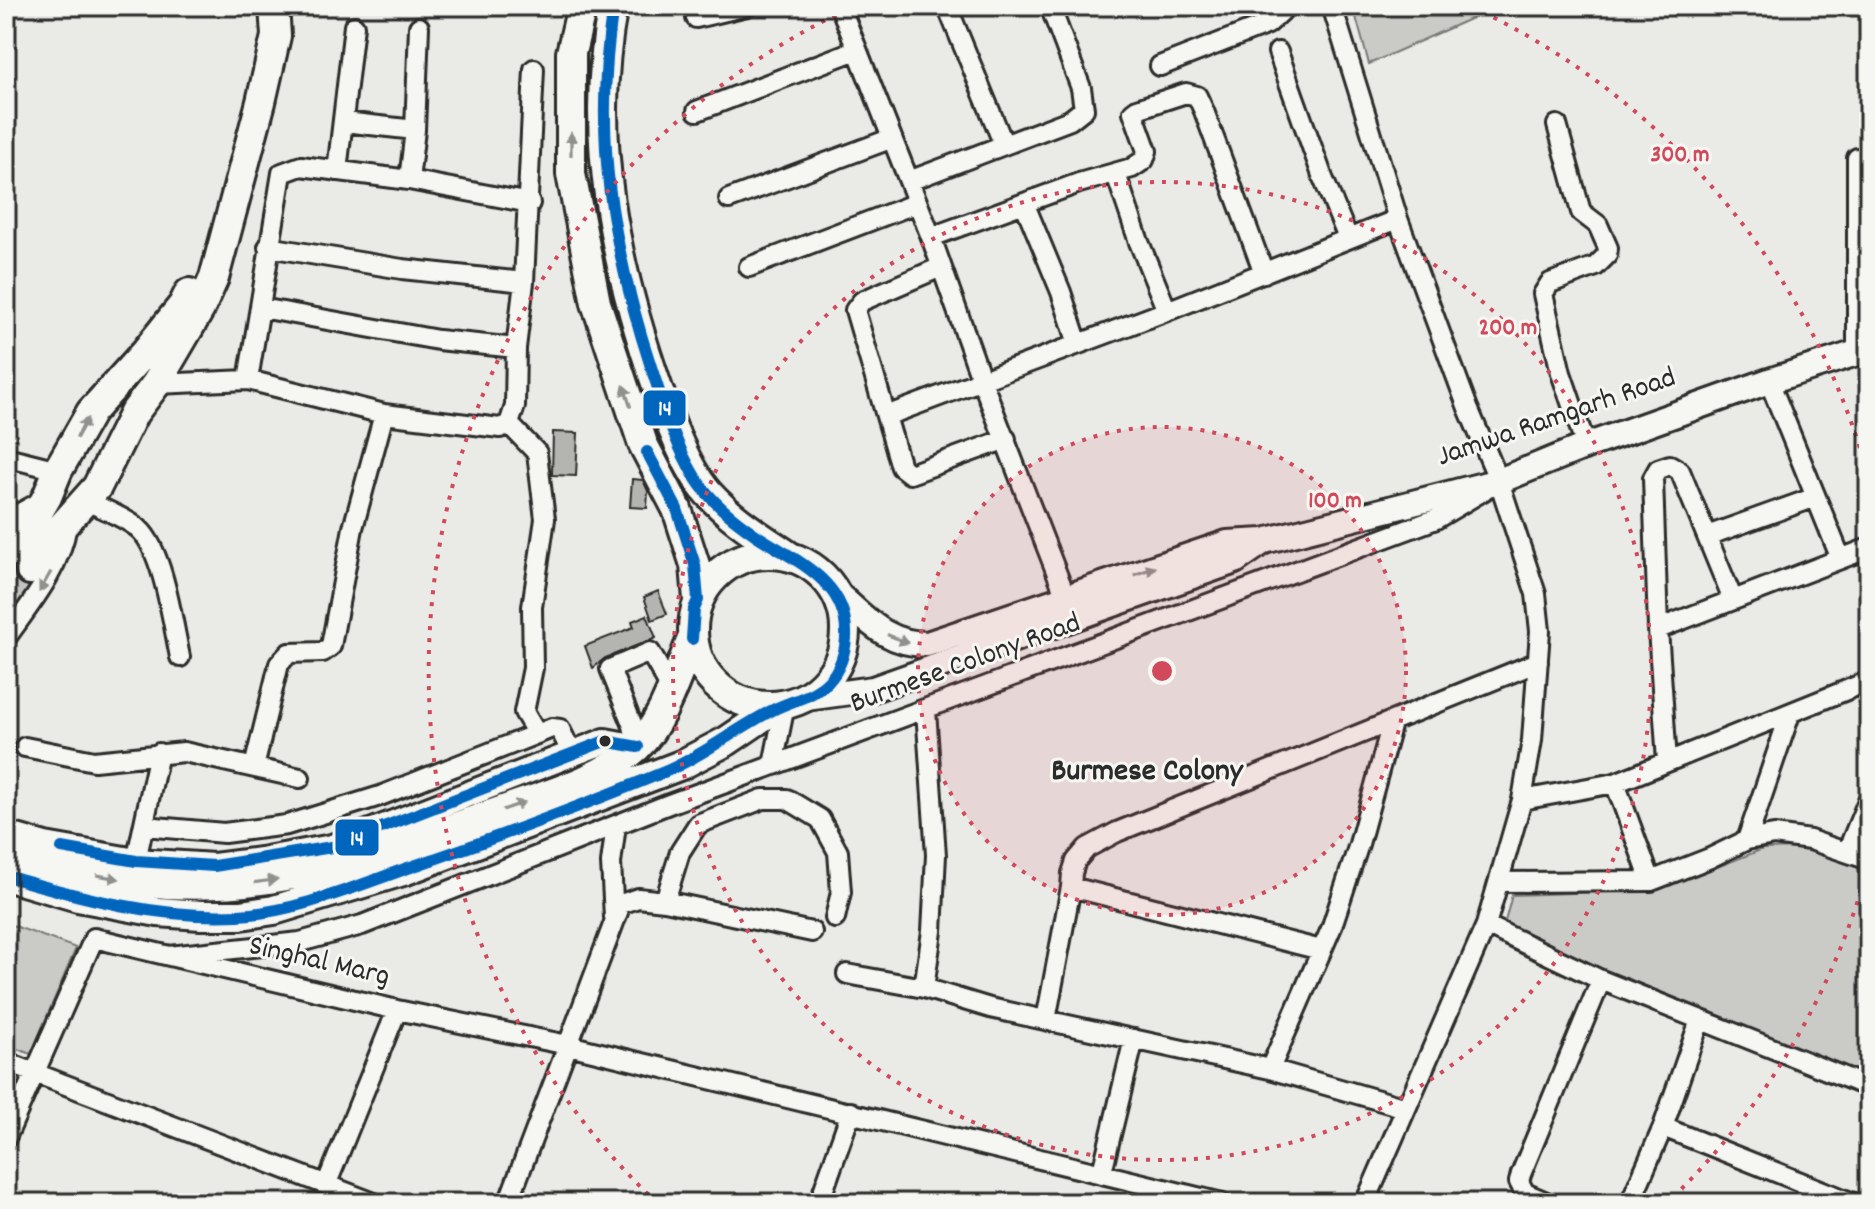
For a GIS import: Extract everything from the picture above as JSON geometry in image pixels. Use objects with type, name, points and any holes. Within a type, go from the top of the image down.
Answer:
[{"type":"highway","points":[[17,552],[76,509],[97,487],[134,413],[156,384],[183,305],[203,262],[253,57],[257,6]]},
{"type":"highway","points":[[17,552],[91,412],[175,331],[214,278],[276,36],[274,6]]},
{"type":"highway","points":[[582,6],[571,53],[571,174],[576,203],[596,303],[643,444],[677,509],[695,565],[698,600]]},
{"type":"highway","points":[[613,6],[604,79],[602,132],[610,201],[623,277],[666,410],[706,491],[735,519],[789,556],[816,570],[836,593],[846,624],[844,651],[830,681],[789,703],[747,705],[720,691],[702,667],[692,639]]},
{"type":"highway","points":[[107,394],[134,413]]},
{"type":"highway","points":[[6,850],[86,873],[120,879],[188,886],[272,881],[346,864],[400,847],[560,789],[606,769],[638,747],[653,727],[692,639],[694,609],[708,582],[731,563],[760,553],[789,556]]},
{"type":"highway","name":"Jamwa Ramgarh Road","points":[[6,876],[78,897],[158,912],[215,915],[274,910],[406,870],[681,765],[789,703]]},
{"type":"main road","name":"Jamwa Ramgarh Road","points":[[836,593],[891,639],[927,644],[1227,543],[1264,541],[1499,481],[1586,446],[1769,381],[1863,352]]},
{"type":"main road","name":"Jamwa Ramgarh Road","points":[[789,703],[873,689],[1235,561],[1264,541]]},
{"type":"main road","points":[[6,834],[45,845],[136,861],[214,866],[332,847],[605,741],[638,747]]},
{"type":"street","points":[[696,18],[747,6]]},
{"type":"street","points":[[840,6],[931,237],[982,381],[1066,597]]},
{"type":"street","points":[[947,6],[1004,145]]},
{"type":"street","points":[[909,181],[1070,120],[1084,109],[1081,88],[1050,6]]},
{"type":"street","points":[[1160,66],[1268,24],[1281,12],[1279,6]]},
{"type":"street","points":[[1332,6],[1398,219],[1468,408],[1499,481],[1536,594],[1540,631],[1532,740],[1522,800],[1500,882],[1486,925],[1365,1203]]},
{"type":"street","points":[[337,171],[354,26]]},
{"type":"street","points":[[409,180],[415,130],[419,27]]},
{"type":"street","points":[[697,111],[856,50]]},
{"type":"street","points":[[1278,52],[1348,238]]},
{"type":"street","points":[[156,384],[248,380],[384,414],[500,428],[509,424],[515,406],[516,348],[530,203],[534,69]]},
{"type":"street","points":[[931,237],[1079,183],[1132,168],[1144,160],[1147,151],[1133,116],[1137,109],[1186,93],[1197,96],[1264,273]]},
{"type":"street","points":[[344,122],[415,130]]},
{"type":"street","points":[[1557,125],[1581,212],[1598,225],[1608,248],[1607,255],[1596,266],[1550,283],[1543,294],[1561,373],[1586,446]]},
{"type":"street","points":[[729,199],[890,139]]},
{"type":"street","points":[[1857,158],[1863,352]]},
{"type":"street","points":[[248,380],[282,173],[301,166],[409,180],[530,203]]},
{"type":"street","points":[[1116,174],[1167,311]]},
{"type":"street","points":[[749,267],[917,203]]},
{"type":"street","points":[[1025,205],[1061,292],[1078,344]]},
{"type":"street","points":[[886,416],[1167,311],[1398,219]]},
{"type":"street","points":[[268,247],[402,269],[524,282]]},
{"type":"street","points":[[941,267],[862,301],[855,310],[901,467],[910,474],[1006,439]]},
{"type":"street","points":[[261,308],[438,340],[516,348]]},
{"type":"street","points":[[1769,381],[1841,559]]},
{"type":"street","points":[[254,767],[279,664],[289,653],[323,652],[331,646],[353,528],[384,414]]},
{"type":"street","points":[[509,424],[537,453],[545,519],[532,607],[533,668],[524,712],[537,734]]},
{"type":"street","points":[[6,457],[58,470]]},
{"type":"street","points":[[1667,762],[1658,629],[1653,478],[1658,469],[1670,465],[1680,471],[1733,600]]},
{"type":"street","name":"Burmese Colony Road","points":[[169,956],[300,942],[362,925],[773,765],[1436,519],[1499,481]]},
{"type":"street","points":[[1707,536],[1816,497]]},
{"type":"street","points":[[6,638],[44,585],[64,545],[76,509],[137,527],[150,540],[157,557],[180,657]]},
{"type":"street","points":[[1658,629],[1869,548]]},
{"type":"street","points":[[638,747],[610,669],[650,652],[671,689]]},
{"type":"street","points":[[1046,1020],[1076,861],[1087,848],[1178,807],[1538,662]]},
{"type":"street","points":[[1522,800],[1615,783],[1869,681]]},
{"type":"street","points":[[773,765],[789,703]]},
{"type":"street","points":[[924,988],[932,931],[936,855],[926,710]]},
{"type":"street","points":[[1747,840],[1790,714]]},
{"type":"street","points":[[1270,1069],[1331,929],[1359,844],[1392,723]]},
{"type":"street","points":[[144,826],[224,833],[287,825],[380,796],[552,728],[560,729],[572,754]]},
{"type":"street","points":[[25,747],[94,761],[184,752],[300,778]]},
{"type":"street","points":[[136,861],[159,753]]},
{"type":"street","points":[[1615,783],[1651,881]]},
{"type":"street","points":[[1847,852],[1869,798]]},
{"type":"street","points":[[665,901],[680,852],[698,824],[763,799],[787,799],[820,819],[838,852],[841,892],[835,918]]},
{"type":"street","points":[[614,917],[611,863],[616,825]]},
{"type":"street","points":[[1500,882],[1651,881],[1747,840],[1774,835],[1810,840],[1869,860]]},
{"type":"street","points":[[1071,887],[1321,950]]},
{"type":"street","points":[[508,1203],[621,904],[638,898],[665,901],[812,932]]},
{"type":"street","points":[[1486,925],[1601,980],[1869,1087]]},
{"type":"street","name":"Singhal Marg","points":[[35,1074],[94,938],[397,1010],[327,1183]]},
{"type":"street","points":[[847,974],[924,988],[990,1008],[1270,1069],[1406,1108]]},
{"type":"street","points":[[1549,1203],[1525,1193],[1519,1182],[1601,980]]},
{"type":"street","points":[[397,1010],[568,1045],[1217,1202]]},
{"type":"street","points":[[1630,1203],[1663,1127],[1700,1020]]},
{"type":"street","points":[[1102,1172],[1134,1039]]},
{"type":"street","points":[[6,1062],[374,1203]]},
{"type":"street","points":[[6,1138],[35,1074]]},
{"type":"street","points":[[819,1203],[851,1112]]},
{"type":"street","points":[[1663,1127],[1853,1203]]},
{"type":"shaded area","points":[[1353,6],[1499,6],[1369,64]]},
{"type":"shaded area","points":[[1809,848],[1869,872],[1869,1075],[1503,929],[1512,895],[1659,890],[1763,849]]},
{"type":"shaded area","points":[[6,923],[76,948],[31,1054],[6,1045]]},
{"type":"building","points":[[553,432],[578,433],[576,476],[552,475]]},
{"type":"building","points":[[632,479],[643,480],[648,491],[647,508],[630,507]]},
{"type":"building","points":[[658,591],[667,614],[652,620],[644,597]]},
{"type":"building","points":[[647,615],[656,638],[605,658],[593,668],[585,646],[634,627],[632,621]]},
{"type":"tunnel","points":[[6,605],[30,570]]},
{"type":"transit line","name":"14","points":[[6,876],[92,899],[179,914],[238,915],[303,904],[506,833],[669,770],[769,712],[815,692],[835,673],[843,656],[846,638],[845,618],[839,602],[817,575],[722,509],[695,477],[670,425],[626,279],[610,190],[605,101],[613,6]]},
{"type":"transit line","name":"14","points":[[647,452],[677,509],[695,565],[698,600],[694,609],[692,639]]},
{"type":"transit line","name":"14","points":[[62,848],[136,861],[214,866],[332,847],[605,741],[638,747]]},
{"type":"district","name":"Burmese Colony","points":[[1147,773]]}]
